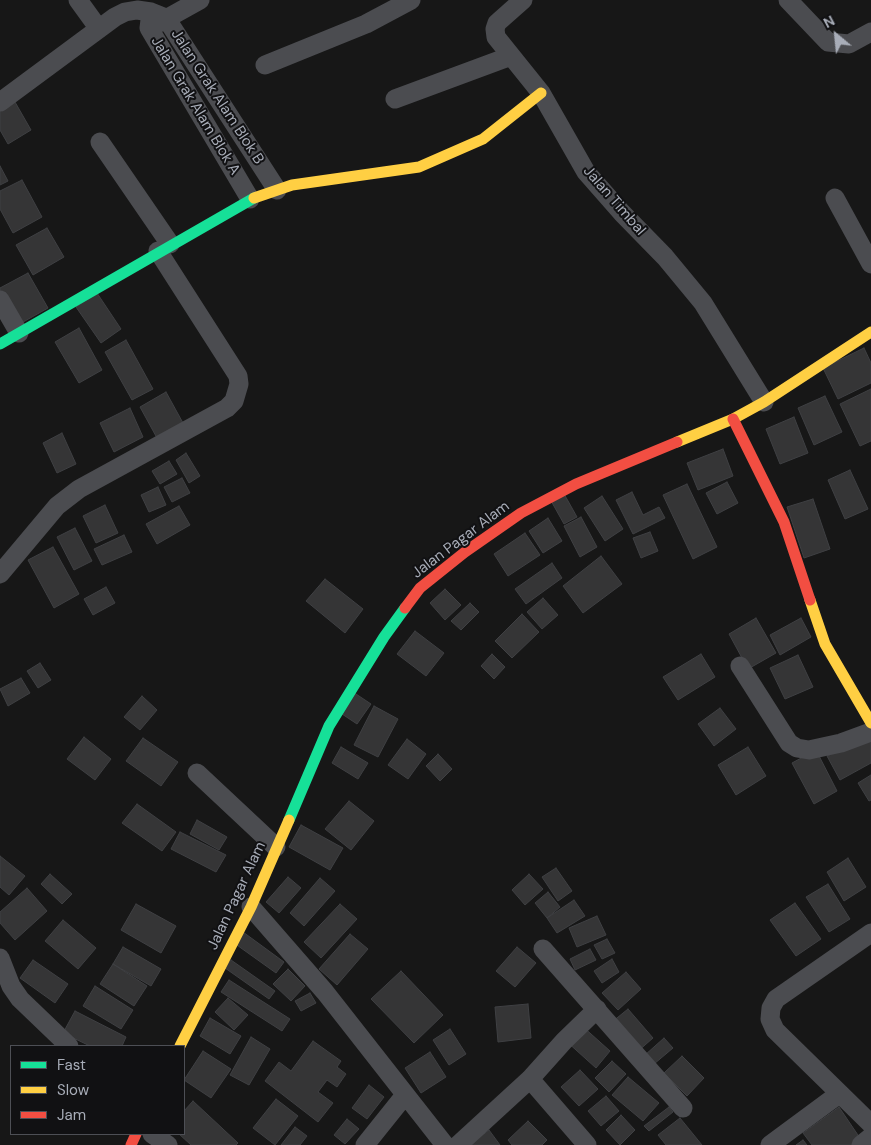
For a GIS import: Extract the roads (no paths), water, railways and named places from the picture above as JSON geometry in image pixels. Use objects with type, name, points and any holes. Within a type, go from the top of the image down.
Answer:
[{"type":"street","points":[[78,0],[99,29]]},
{"type":"street","points":[[0,102],[115,17],[137,10],[155,19],[200,0]]},
{"type":"street","points":[[265,65],[366,24],[411,0]]},
{"type":"street","name":"Jalan Timbal","points":[[523,0],[497,23],[495,29],[496,37],[541,93],[586,172],[622,213],[665,257],[703,303],[764,402]]},
{"type":"street","points":[[788,0],[828,42],[849,44],[871,32]]},
{"type":"street","name":"Jalan Grak Alam Blok B","points":[[155,19],[277,190]]},
{"type":"street","name":"Jalan Grak Alam Blok A","points":[[155,19],[250,199]]},
{"type":"street","points":[[395,99],[512,56]]},
{"type":"street","points":[[0,344],[250,199],[292,185],[419,167],[483,139],[541,93]]},
{"type":"street","points":[[0,574],[57,506],[79,489],[227,408],[234,401],[239,384],[238,376],[100,142]]},
{"type":"street","points":[[835,198],[871,264]]},
{"type":"street","points":[[0,300],[19,333]]},
{"type":"street","name":"Jalan Pagar Alam","points":[[181,1045],[251,907],[329,726],[384,637],[420,588],[465,552],[513,519],[553,496],[576,484],[733,419],[764,402],[871,332]]},
{"type":"street","points":[[733,419],[784,522],[825,644],[871,723]]},
{"type":"street","points":[[740,666],[789,743],[797,748],[809,750],[841,743],[871,732]]},
{"type":"street","points":[[197,773],[276,847]]},
{"type":"street","points":[[251,907],[324,992],[445,1145]]},
{"type":"street","points":[[871,933],[776,999],[771,1008],[770,1019],[775,1030],[871,1124]]},
{"type":"street","points":[[543,949],[683,1108]]},
{"type":"street","points":[[0,958],[20,999],[68,1045]]},
{"type":"street","points":[[458,1145],[530,1079],[564,1041],[597,1009]]},
{"type":"street","points":[[530,1079],[587,1145]]},
{"type":"street","points":[[770,1145],[839,1094]]},
{"type":"street","points":[[364,1145],[405,1095]]},
{"type":"street","points":[[153,1135],[168,1145]]},
{"type":"street","points":[[861,1145],[871,1137]]}]
